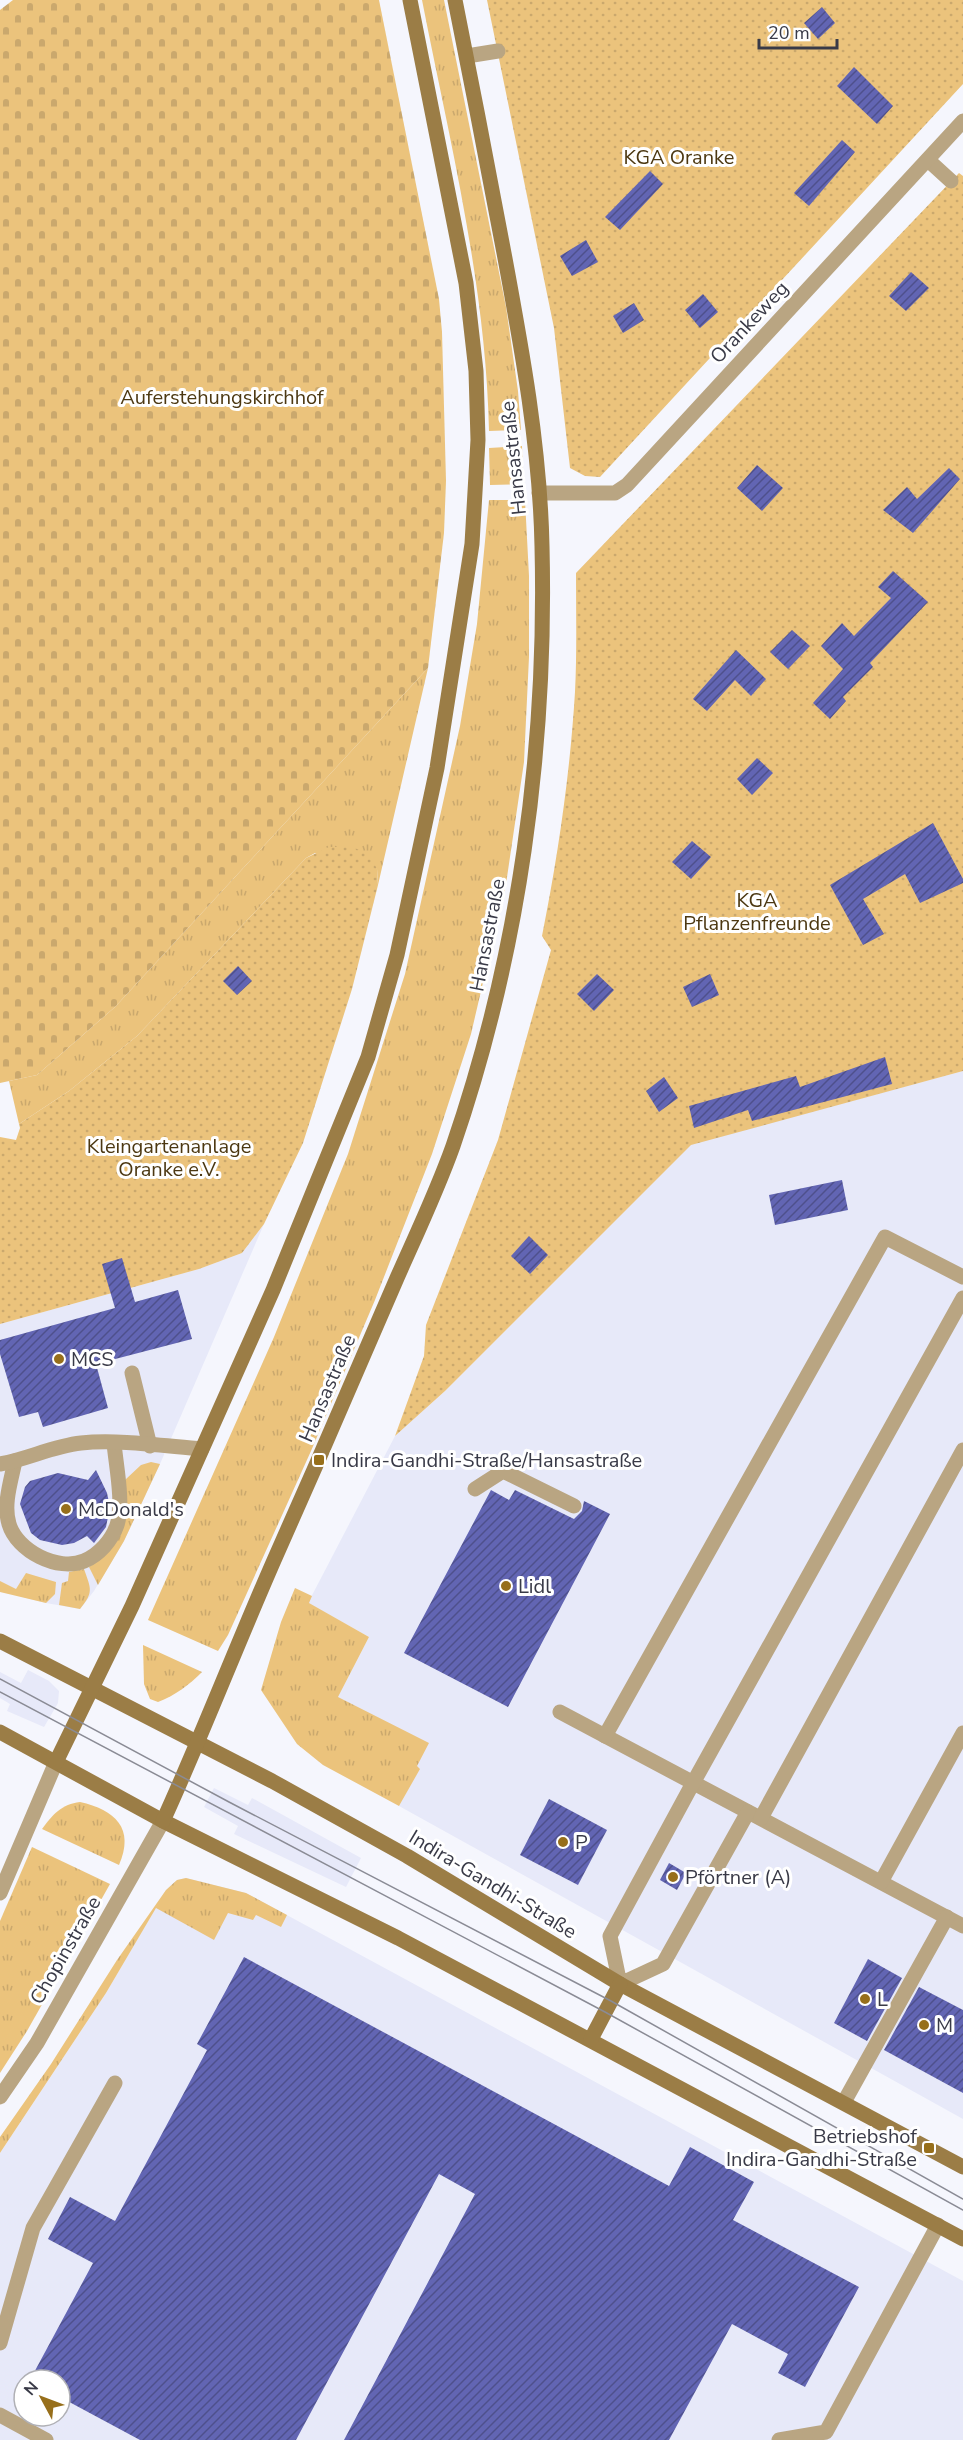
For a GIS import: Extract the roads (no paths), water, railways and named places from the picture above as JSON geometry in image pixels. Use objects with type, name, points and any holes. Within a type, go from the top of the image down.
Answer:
[{"type":"main road","name":"Hansastraße","points":[[56,1762],[93,1688],[273,1290],[368,1057],[397,955],[436,768],[471,555],[478,440],[476,371],[466,283],[410,0]]},
{"type":"main road","name":"Hansastraße","points":[[163,1821],[199,1742],[276,1554],[328,1440],[451,1150],[490,1026],[521,874],[537,748],[543,546],[540,494],[521,347],[455,0]]},
{"type":"main road","name":"Indira-Gandhi-Straße","points":[[0,1641],[199,1742],[407,1856],[620,1984],[963,2167]]},
{"type":"main road","points":[[0,1732],[163,1821],[398,1938],[591,2039],[963,2239]]},
{"type":"main road","points":[[591,2039],[620,1984]]},
{"type":"street","points":[[467,57],[498,51]]},
{"type":"street","name":"Orankeweg","points":[[540,494],[615,493],[627,485],[963,121]]},
{"type":"street","points":[[928,159],[951,181]]},
{"type":"street","points":[[605,1736],[885,1237],[963,1276]]},
{"type":"street","points":[[963,1298],[610,1936],[620,1984],[663,1964],[754,1815],[963,1450]]},
{"type":"street","points":[[132,1373],[150,1446]]},
{"type":"street","points":[[114,1443],[120,1501],[118,1524],[107,1545],[84,1561],[63,1563],[39,1556],[17,1540],[9,1524],[7,1507],[8,1462],[54,1447],[84,1443],[114,1443],[202,1449]]},
{"type":"street","points":[[475,1489],[503,1471],[574,1506]]},
{"type":"street","points":[[560,1712],[963,1925]]},
{"type":"street","points":[[881,1882],[963,1733]]},
{"type":"street","points":[[0,1893],[56,1762]]},
{"type":"street","name":"Chopinstraße","points":[[0,2097],[42,2033],[163,1821]]},
{"type":"street","points":[[844,2102],[947,1917]]},
{"type":"street","points":[[0,2343],[33,2228],[116,2083]]},
{"type":"street","points":[[778,2440],[826,2432],[938,2225]]},
{"type":"street","points":[[0,2415],[46,2440]]},
{"type":"tram line","points":[[0,1679],[229,1802],[611,2001],[963,2199]]},
{"type":"tram line","points":[[0,1692],[605,2012],[963,2210]]},
{"type":"place","name":"MCS","points":[[59,1359]]},
{"type":"place","name":"Indira-Gandhi-Straße/Hansastraße","points":[[319,1460]]},
{"type":"place","name":"McDonald's","points":[[66,1509]]},
{"type":"place","name":"Lidl","points":[[506,1586]]},
{"type":"place","name":"P","points":[[563,1842]]},
{"type":"place","name":"Pförtner (A)","points":[[673,1877]]},
{"type":"place","name":"L","points":[[865,1999]]},
{"type":"place","name":"M","points":[[924,2025]]},
{"type":"place","name":"Betriebshof Indira-Gandhi-Straße","points":[[929,2148]]},
{"type":"park label","name":"KGA Oranke","points":[[679,157]]},
{"type":"park label","name":"Auferstehungskirchhof","points":[[222,397]]},
{"type":"park label","name":"KGA Pflanzenfreunde","points":[[757,912]]},
{"type":"park label","name":"Kleingartenanlage Oranke e.V.","points":[[169,1158]]}]
